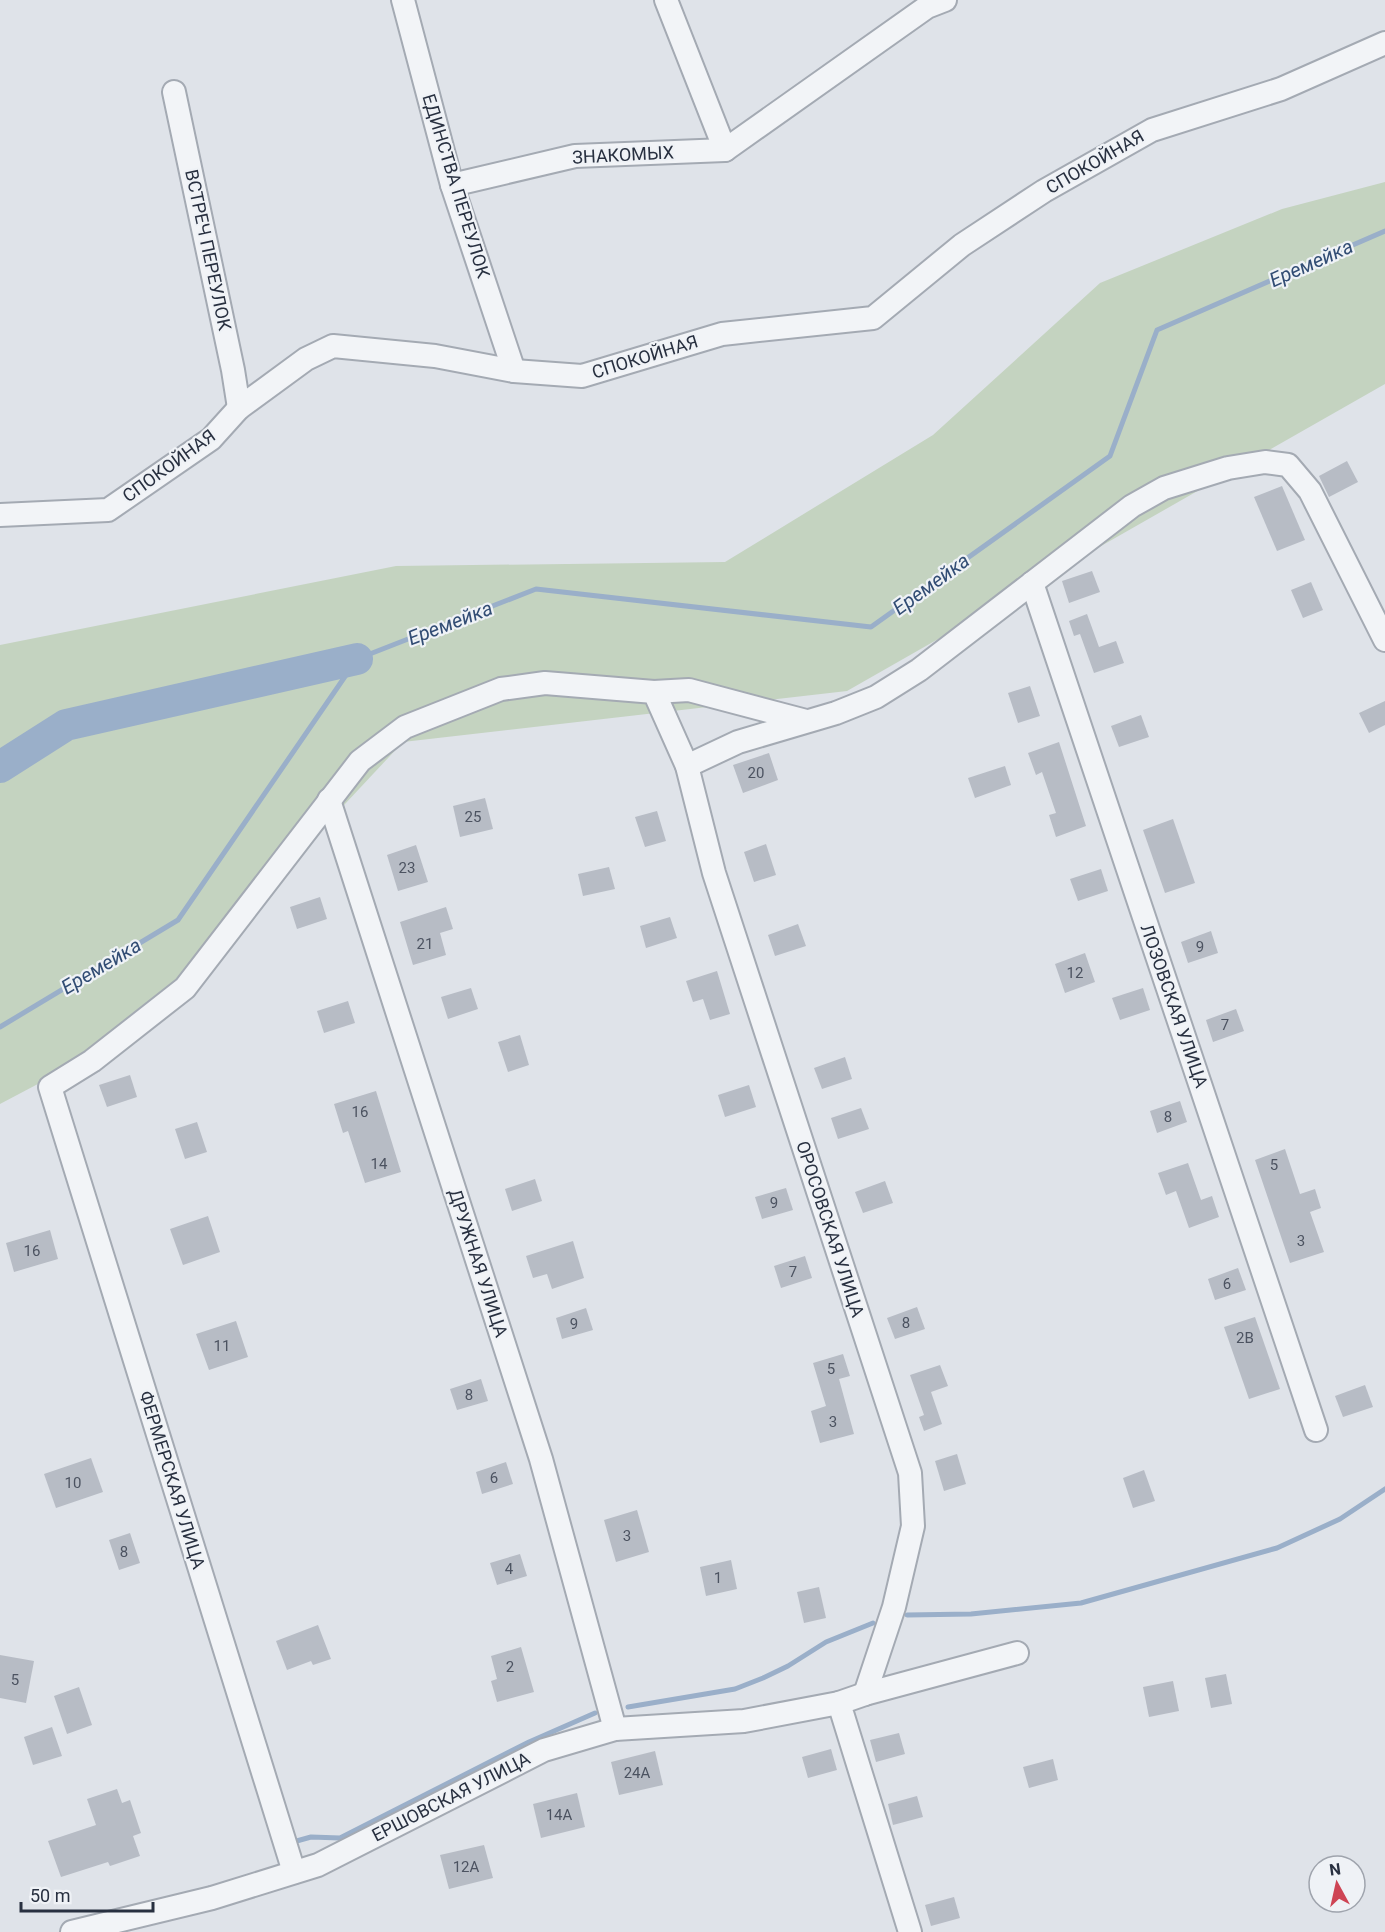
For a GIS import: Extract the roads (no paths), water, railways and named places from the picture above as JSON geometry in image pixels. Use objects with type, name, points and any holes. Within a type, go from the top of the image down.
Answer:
[{"type":"street","name":"ЕДИНСТВА ПЕРЕУЛОК","points":[[403,0],[452,185],[514,371]]},
{"type":"street","points":[[666,0],[725,150],[933,2]]},
{"type":"street","name":"СПОКОЙНАЯ","points":[[0,515],[108,510],[211,439],[239,408],[306,359],[333,346],[435,356],[514,371],[582,376],[722,334],[873,318],[962,245],[1044,191],[1152,130],[1281,89],[1385,43]]},
{"type":"street","name":"ВСТРЕЧ ПЕРЕУЛОК","points":[[174,92],[239,408]]},
{"type":"street","name":"ЗНАКОМЫХ","points":[[452,185],[575,156],[725,150]]},
{"type":"street","points":[[687,766],[738,742],[836,714],[876,697],[919,670],[1132,506],[1164,488],[1228,468],[1265,462],[1288,465],[1310,491],[1385,640]]},
{"type":"street","name":"ЛОЗОВСКАЯ УЛИЦА","points":[[1032,583],[1316,1430]]},
{"type":"street","points":[[329,800],[360,761],[405,727],[501,689],[545,683],[654,692],[689,690],[806,721]]},
{"type":"street","name":"ОРОСОВСКАЯ УЛИЦА","points":[[654,692],[687,766],[714,873],[910,1473],[913,1526],[894,1606],[865,1694]]},
{"type":"street","name":"ФЕРМЕРСКАЯ УЛИЦА","points":[[294,1872],[50,1087],[92,1061],[185,988],[329,800]]},
{"type":"street","name":"ДРУЖНАЯ УЛИЦА","points":[[329,800],[541,1459],[615,1729]]},
{"type":"street","name":"ЕРШОВСКАЯ УЛИЦА","points":[[72,1932],[212,1898],[318,1865],[544,1750],[615,1729],[744,1721],[839,1703],[1017,1653]]},
{"type":"street","points":[[839,1703],[910,1932]]},
{"type":"waterway","name":"Еремейка","points":[[0,1027],[178,920],[357,659],[536,589],[871,627],[1110,456],[1157,330],[1385,231]]},
{"type":"waterway","name":"Еремейка","points":[[0,767],[66,725],[357,659]]},
{"type":"waterway","points":[[907,1615],[971,1614],[1081,1603],[1277,1548],[1340,1519],[1385,1489]]},
{"type":"waterway","points":[[628,1707],[735,1689],[788,1666],[826,1642],[873,1623]]},
{"type":"waterway","points":[[293,1842],[311,1837],[340,1838],[529,1742],[595,1713]]}]
